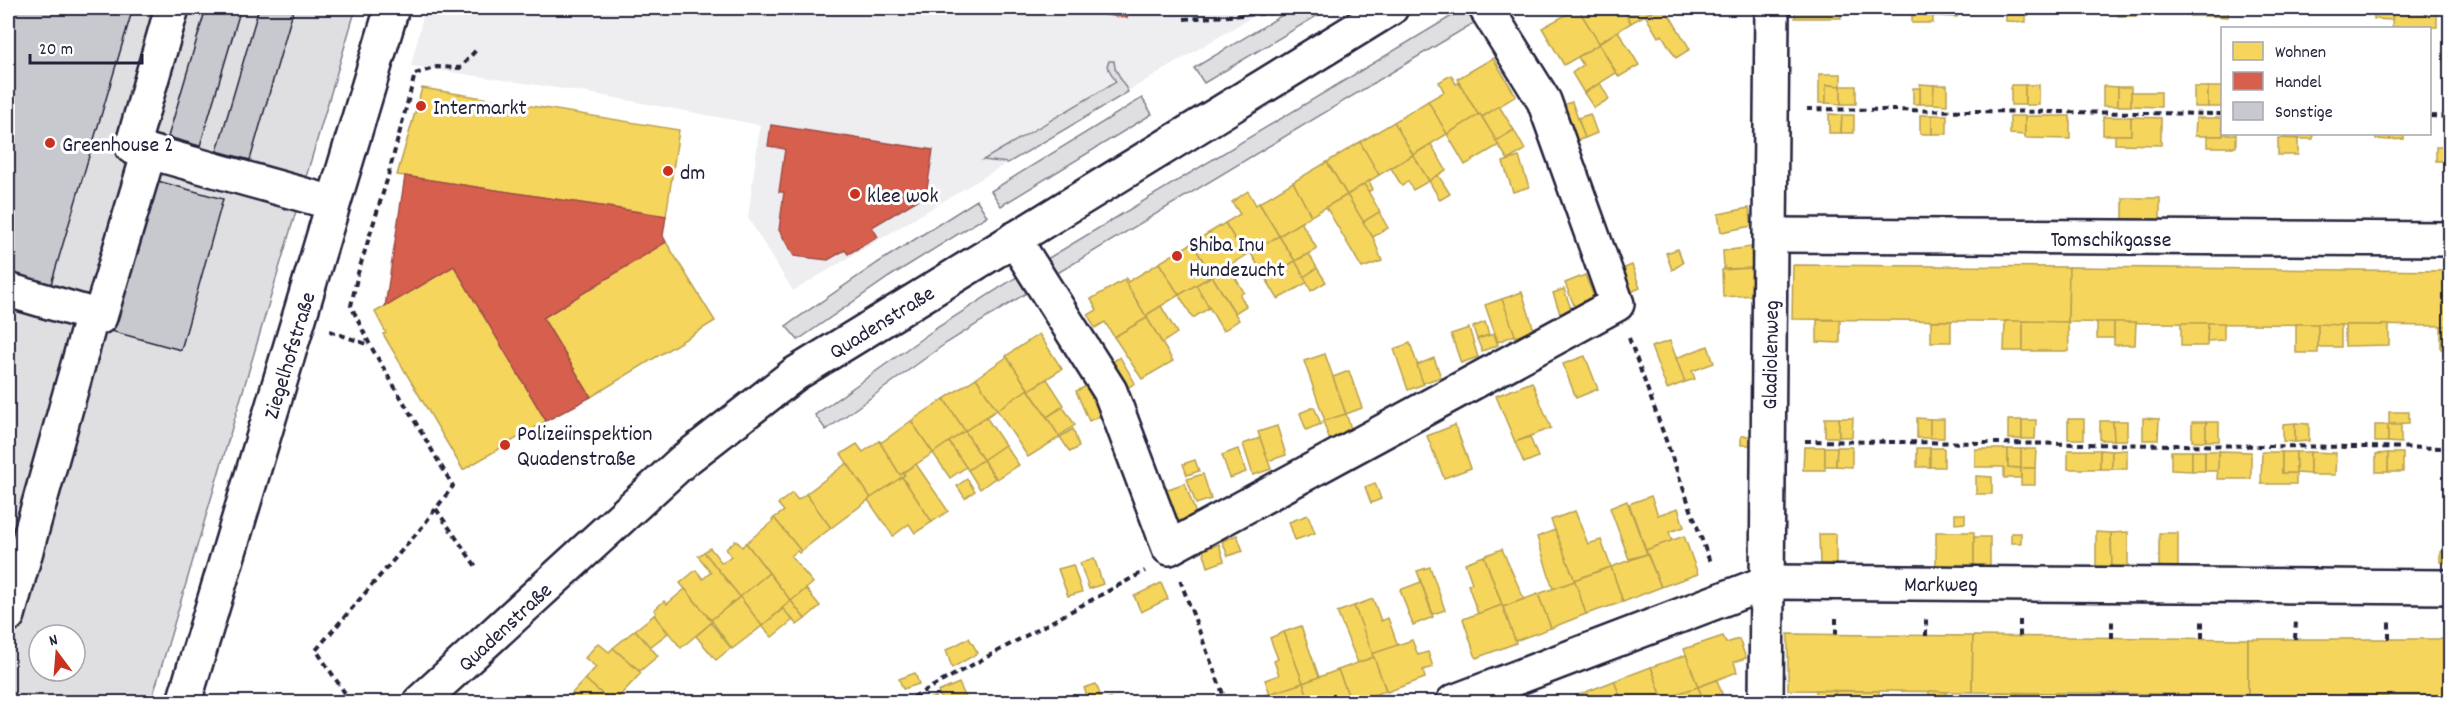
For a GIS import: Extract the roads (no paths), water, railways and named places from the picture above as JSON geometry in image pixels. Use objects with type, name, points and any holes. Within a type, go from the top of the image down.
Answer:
[{"type":"street","points":[[172,8],[132,147],[333,203]]},
{"type":"street","name":"Ziegelhofstraße","points":[[184,702],[392,8]]},
{"type":"street","name":"Quadenstraße","points":[[420,702],[683,461],[795,374],[1391,8]]},
{"type":"street","points":[[1014,239],[1110,391],[1170,552],[1617,304],[1544,101],[1486,8]]},
{"type":"street","name":"Gladiolenweg","points":[[1766,702],[1772,8]]},
{"type":"street","points":[[15,288],[100,317],[149,152]]},
{"type":"street","name":"Tomschikgasse","points":[[1771,235],[2451,239]]},
{"type":"street","points":[[8,615],[92,315]]},
{"type":"street","name":"Markweg","points":[[1454,702],[1768,582],[2451,587]]},
{"type":"place","name":"Intermarkt","points":[[421,106]]},
{"type":"place","name":"Greenhouse 2","points":[[50,143]]},
{"type":"place","name":"dm","points":[[668,171]]},
{"type":"place","name":"klee wok","points":[[855,194]]},
{"type":"place","name":"Shiba Inu Hundezucht","points":[[1177,256]]},
{"type":"place","name":"Polizeiinspektion Quadenstraße","points":[[505,445]]}]
